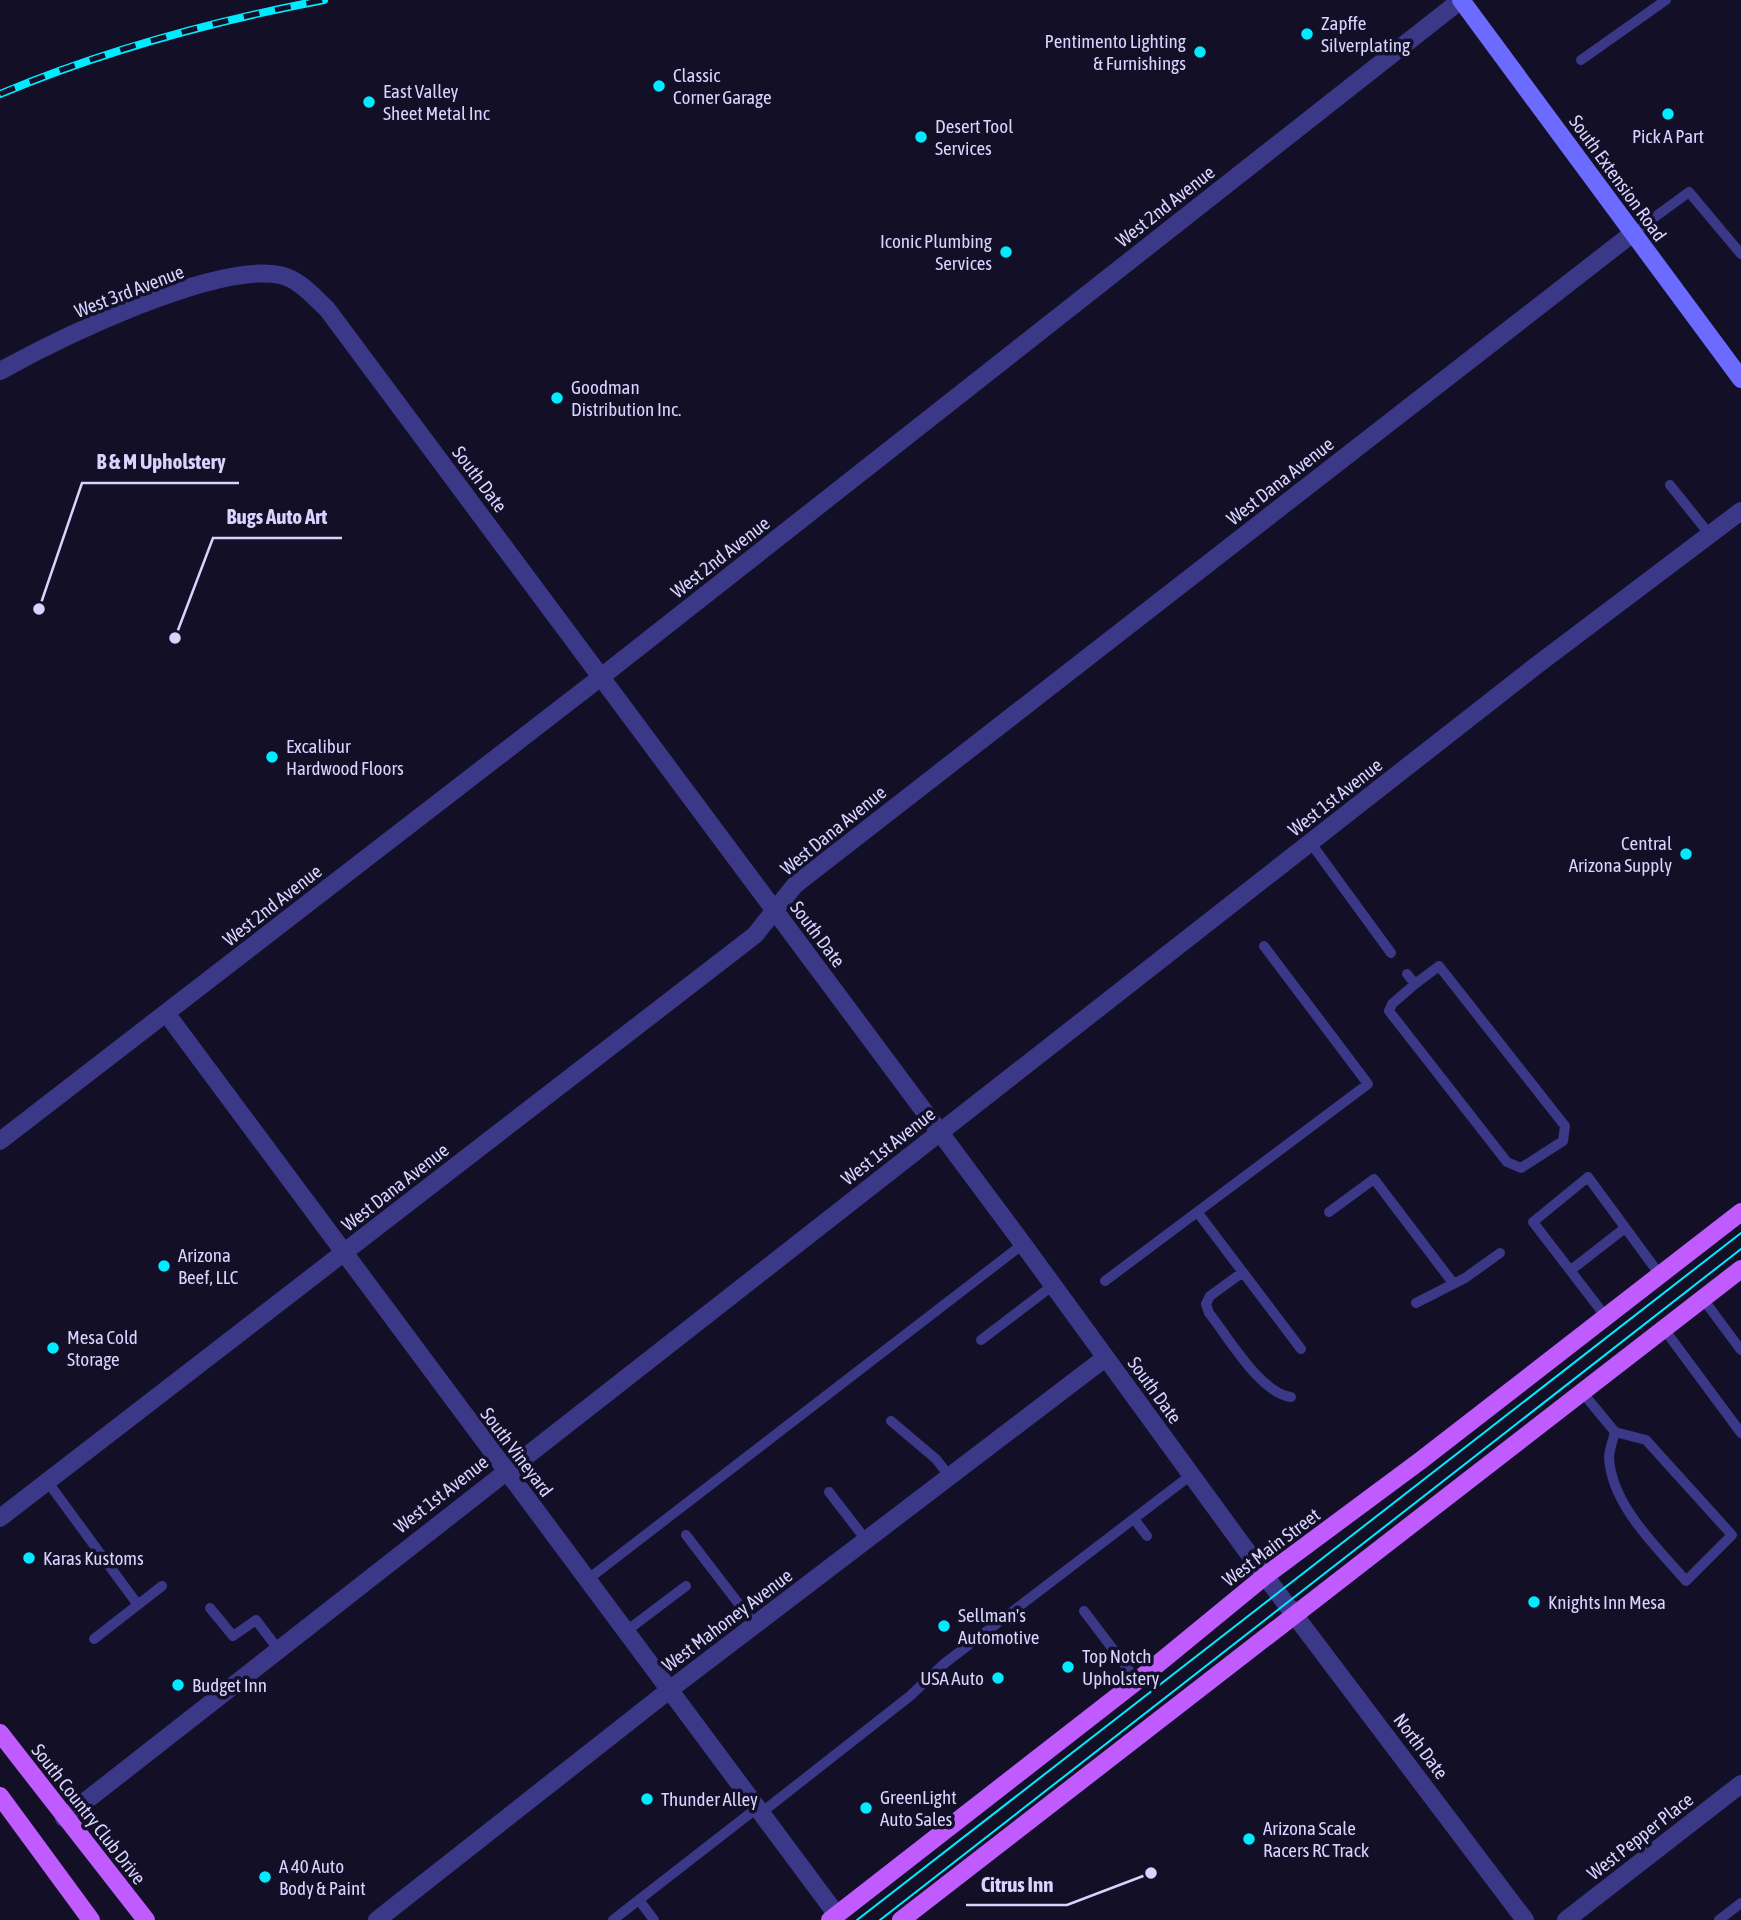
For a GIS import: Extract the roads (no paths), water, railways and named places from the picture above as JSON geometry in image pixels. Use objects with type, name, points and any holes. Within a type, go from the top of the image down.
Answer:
[{"type":"main road","name":"West Main Street","points":[[833,1917],[1138,1681],[1265,1576],[1420,1461],[1741,1212]]},
{"type":"main road","points":[[901,1920],[1741,1270]]},
{"type":"main road","name":"South Country Club Drive","points":[[0,1733],[146,1920]]},
{"type":"main road","points":[[0,1796],[91,1920]]},
{"type":"street","name":"South Extension Road","points":[[1461,0],[1741,380]]},
{"type":"street","name":"West 2nd Avenue","points":[[0,1141],[601,677],[1461,0]]},
{"type":"street","name":"West Dana Avenue","points":[[0,1518],[755,935],[773,909],[795,885],[1633,233]]},
{"type":"street","name":"South Date","points":[[281,275],[304,286],[327,309],[1023,1244],[1265,1576],[1284,1597]]},
{"type":"street","name":"West 3rd Avenue","points":[[0,371],[96,324],[189,288],[239,276],[281,275]]},
{"type":"street","name":"West 1st Avenue","points":[[64,1818],[1310,842],[1741,511]]},
{"type":"street","name":"South Vineyard","points":[[166,1013],[342,1254],[759,1811],[833,1917]]},
{"type":"street","name":"West Mahoney Avenue","points":[[377,1920],[668,1691],[1105,1358]]},
{"type":"street","name":"North Date","points":[[1284,1597],[1525,1920]]},
{"type":"street","name":"West Pepper Place","points":[[1566,1920],[1741,1784]]},
{"type":"lane","points":[[1581,60],[1666,0]]},
{"type":"lane","points":[[1633,233],[1689,192],[1741,254]]},
{"type":"lane","points":[[1670,485],[1710,535]]},
{"type":"lane","points":[[1310,842],[1391,953]]},
{"type":"lane","points":[[1105,1281],[1368,1084],[1264,946]]},
{"type":"lane","points":[[1439,966],[1565,1126],[1563,1141],[1521,1168],[1507,1162],[1389,1011],[1392,1004],[1415,984],[1439,966]]},
{"type":"lane","points":[[1407,974],[1415,984]]},
{"type":"lane","points":[[1606,1317],[1533,1222],[1588,1177],[1660,1275]]},
{"type":"lane","points":[[1329,1212],[1374,1179],[1453,1283]]},
{"type":"lane","points":[[1198,1213],[1301,1349]]},
{"type":"lane","points":[[1571,1270],[1625,1228]]},
{"type":"lane","points":[[587,1580],[1023,1244]]},
{"type":"lane","points":[[1416,1303],[1465,1278],[1500,1253]]},
{"type":"lane","points":[[1243,1272],[1210,1296],[1206,1304],[1209,1313],[1273,1393],[1291,1397]]},
{"type":"lane","points":[[981,1340],[1052,1286]]},
{"type":"lane","points":[[1703,1299],[1741,1350]]},
{"type":"lane","points":[[1664,1329],[1741,1433]]},
{"type":"lane","points":[[1582,1392],[1615,1432],[1646,1440],[1736,1535],[1686,1581],[1637,1523],[1615,1484],[1609,1457],[1615,1432]]},
{"type":"lane","points":[[891,1421],[936,1459],[950,1476]]},
{"type":"lane","points":[[614,1920],[901,1704],[946,1663],[1191,1475]]},
{"type":"lane","points":[[47,1481],[138,1605]]},
{"type":"lane","points":[[828,1492],[866,1540]]},
{"type":"lane","points":[[1134,1519],[1147,1536]]},
{"type":"lane","points":[[686,1535],[755,1625]]},
{"type":"lane","points":[[625,1632],[686,1586]]},
{"type":"lane","points":[[94,1639],[162,1587]]},
{"type":"lane","points":[[210,1608],[233,1636],[256,1620],[278,1649]]},
{"type":"lane","points":[[1084,1611],[1138,1681]]},
{"type":"lane","points":[[639,1900],[654,1920]]},
{"type":"lane","points":[[1719,1920],[1741,1903]]},
{"type":"tram line","points":[[857,1920],[1741,1233]]},
{"type":"tram line","points":[[880,1920],[1741,1249]]},
{"type":"railway","points":[[0,94],[79,64],[160,38],[241,17],[324,0]]},
{"type":"place","name":"Zapffe Silverplating","points":[[1307,34]]},
{"type":"place","name":"Pentimento Lighting & Furnishings","points":[[1200,52]]},
{"type":"place","name":"Classic Corner Garage","points":[[659,86]]},
{"type":"place","name":"East Valley Sheet Metal Inc","points":[[369,102]]},
{"type":"place","name":"Pick A Part","points":[[1668,114]]},
{"type":"place","name":"Desert Tool Services","points":[[921,137]]},
{"type":"place","name":"Iconic Plumbing Services","points":[[1006,252]]},
{"type":"place","name":"Goodman Distribution Inc.","points":[[557,398]]},
{"type":"place","name":"B & M Upholstery","points":[[39,609]]},
{"type":"place","name":"Bugs Auto Art","points":[[175,638]]},
{"type":"place","name":"Excalibur Hardwood Floors","points":[[272,757]]},
{"type":"place","name":"Central Arizona Supply","points":[[1686,854]]},
{"type":"place","name":"Arizona Beef, LLC","points":[[164,1266]]},
{"type":"place","name":"Mesa Cold Storage","points":[[53,1348]]},
{"type":"place","name":"Karas Kustoms","points":[[29,1558]]},
{"type":"place","name":"Knights Inn Mesa","points":[[1534,1602]]},
{"type":"place","name":"Sellman's Automotive","points":[[944,1626]]},
{"type":"place","name":"Top Notch Upholstery","points":[[1068,1667]]},
{"type":"place","name":"USA Auto","points":[[998,1678]]},
{"type":"place","name":"Budget Inn","points":[[178,1685]]},
{"type":"place","name":"Thunder Alley","points":[[647,1799]]},
{"type":"place","name":"GreenLight Auto Sales","points":[[866,1808]]},
{"type":"place","name":"Arizona Scale Racers RC Track","points":[[1249,1839]]},
{"type":"place","name":"Citrus Inn","points":[[1151,1873]]},
{"type":"place","name":"A 40 Auto Body & Paint","points":[[265,1877]]}]
